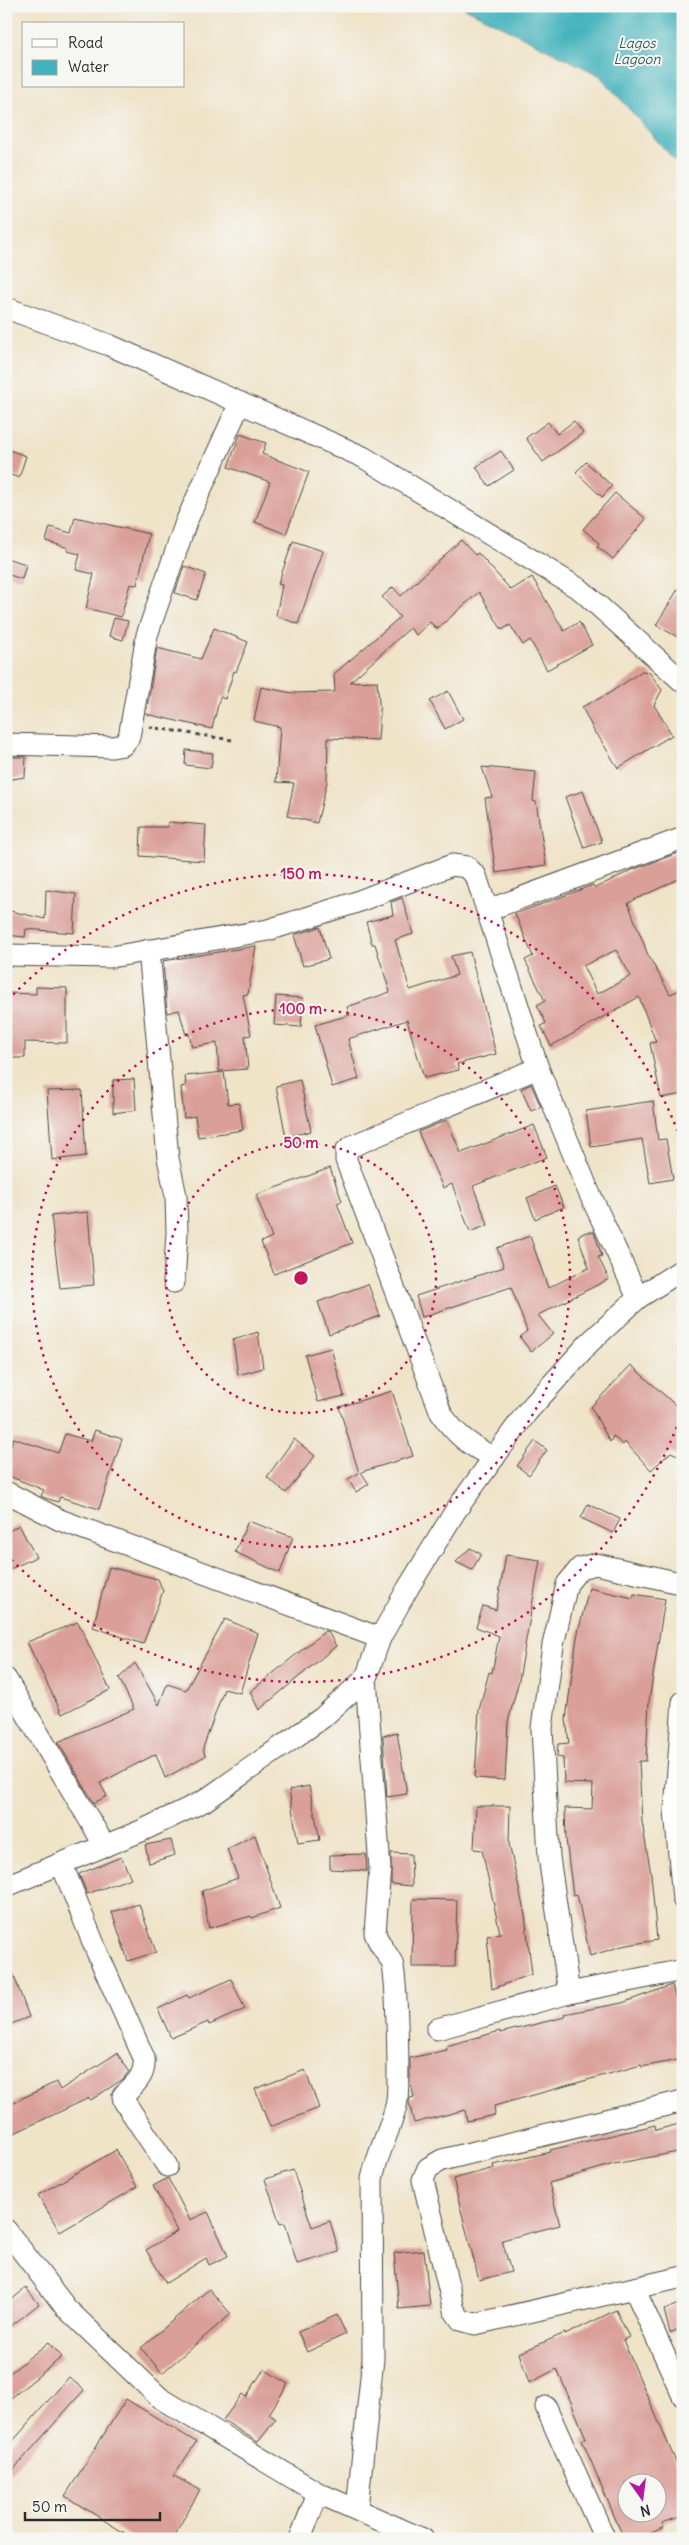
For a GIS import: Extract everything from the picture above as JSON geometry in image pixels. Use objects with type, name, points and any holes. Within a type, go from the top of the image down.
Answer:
[{"type":"street","points":[[6,308],[109,345],[363,457],[581,590],[683,682]]},
{"type":"street","points":[[6,744],[112,748],[123,745],[129,737],[147,635],[179,541],[240,403]]},
{"type":"street","points":[[488,910],[683,838]]},
{"type":"street","points":[[6,955],[111,957],[268,930],[354,902],[452,865],[467,867],[472,871],[488,910],[538,1068],[588,1190],[638,1298]]},
{"type":"street","points":[[148,950],[168,1158],[176,1196],[177,1233],[174,1282]]},
{"type":"street","points":[[494,1458],[468,1444],[452,1430],[441,1413],[346,1160],[346,1151],[352,1146],[538,1068]]},
{"type":"street","points":[[357,2508],[373,2359],[372,2178],[376,2159],[387,2136],[397,2103],[397,2036],[393,1965],[378,1943],[375,1933],[380,1868],[366,1678],[380,1638],[451,1518],[527,1412],[589,1343],[638,1298],[683,1268]]},
{"type":"street","points":[[6,1492],[60,1520],[380,1638]]},
{"type":"street","points":[[569,1993],[549,1857],[542,1728],[553,1644],[567,1584],[580,1568],[596,1564],[680,1583],[683,1586]]},
{"type":"street","points":[[6,1886],[62,1865],[204,1801],[322,1718],[366,1678]]},
{"type":"street","points":[[6,1679],[105,1846]]},
{"type":"street","points":[[683,1702],[674,1810],[683,1899]]},
{"type":"street","points":[[62,1865],[97,1952],[144,2058],[145,2069],[140,2079],[123,2096],[124,2101],[167,2166]]},
{"type":"street","points":[[437,2029],[569,1993],[683,1970]]},
{"type":"street","points":[[683,2101],[442,2160],[428,2168],[423,2180],[454,2310],[461,2320],[475,2324],[683,2277]]},
{"type":"street","points":[[6,2230],[66,2308],[160,2398],[318,2493],[357,2508],[423,2539]]},
{"type":"street","points":[[634,2288],[683,2396]]},
{"type":"street","points":[[546,2407],[605,2539]]},
{"type":"street","points":[[300,2539],[318,2493]]},
{"type":"path","points":[[131,724],[232,740]]},
{"type":"water","name":"Lagos Lagoon","points":[[461,6],[683,6],[683,170],[599,75]]},
{"type":"building","points":[[574,421],[583,433],[543,462],[526,438],[548,422],[557,434]]},
{"type":"building","points":[[240,434],[266,443],[262,454],[309,472],[286,534],[255,522],[270,482],[228,467]]},
{"type":"building","points":[[6,449],[26,456],[19,478],[6,473]]},
{"type":"building","points":[[501,451],[514,470],[489,486],[476,467]]},
{"type":"building","points":[[586,462],[612,486],[602,497],[576,472]]},
{"type":"building","points":[[615,493],[646,519],[613,559],[597,546],[599,543],[583,529]]},
{"type":"building","points":[[75,517],[149,534],[137,585],[130,584],[121,617],[86,608],[94,574],[76,570],[80,554],[67,551],[68,548],[46,541],[50,527],[71,533]]},
{"type":"building","points":[[461,540],[475,555],[478,553],[511,590],[532,577],[564,631],[579,622],[592,645],[547,670],[530,640],[523,645],[510,625],[502,630],[479,592],[437,629],[430,622],[416,635],[410,628],[350,682],[377,681],[380,713],[378,740],[328,738],[327,782],[317,823],[287,816],[294,783],[276,782],[280,727],[254,721],[261,687],[292,693],[335,692],[334,674],[400,617],[382,597],[393,587],[401,596]]},
{"type":"building","points":[[293,541],[323,551],[298,624],[276,616],[282,585],[278,584]]},
{"type":"building","points":[[6,558],[26,564],[22,579],[6,574]]},
{"type":"building","points":[[184,566],[206,574],[197,600],[175,593]]},
{"type":"building","points":[[683,581],[683,640],[656,625]]},
{"type":"building","points":[[114,618],[128,621],[123,640],[109,636]]},
{"type":"building","points":[[214,628],[248,642],[236,672],[234,671],[225,699],[220,697],[212,729],[146,714],[157,648],[201,659]]},
{"type":"building","points":[[642,671],[649,672],[662,690],[654,705],[672,735],[618,768],[596,735],[582,707],[608,694]]},
{"type":"building","points":[[448,691],[463,719],[445,729],[430,701]]},
{"type":"building","points":[[186,750],[213,753],[211,768],[185,765]]},
{"type":"building","points":[[6,757],[26,757],[25,777],[6,780]]},
{"type":"building","points":[[482,767],[536,772],[533,801],[536,802],[546,865],[496,873],[485,798],[492,797]]},
{"type":"building","points":[[583,791],[602,842],[584,848],[565,797]]},
{"type":"building","points":[[168,822],[206,825],[204,861],[140,856],[141,827],[168,827]]},
{"type":"building","points":[[683,851],[683,877],[628,903],[648,955],[670,994],[683,989],[683,1032],[677,1034],[683,1060],[683,1094],[661,1098],[650,1043],[656,1042],[639,997],[551,1046],[541,1026],[546,1023],[537,1005],[545,1001],[525,960],[533,956],[515,914],[593,885],[595,888],[632,870]],"holes":[[[616,950],[631,976],[597,994],[583,966]]]},
{"type":"building","points":[[46,890],[76,894],[74,933],[26,929],[25,937],[6,935],[6,910],[45,919]]},
{"type":"building","points":[[402,898],[413,934],[395,940],[410,990],[457,975],[451,956],[470,952],[496,1054],[457,1064],[459,1070],[424,1078],[407,1020],[348,1039],[359,1079],[332,1087],[315,1025],[350,1015],[347,1007],[390,992],[366,922],[393,915],[391,902]]},
{"type":"building","points":[[320,927],[329,959],[303,966],[294,935]]},
{"type":"building","points":[[256,946],[248,994],[243,995],[251,1035],[245,1036],[248,1069],[219,1071],[217,1043],[192,1047],[189,1034],[186,1035],[179,1010],[167,1013],[163,961]]},
{"type":"building","points":[[36,987],[67,988],[67,1043],[25,1042],[25,1058],[6,1058],[6,993],[36,994]]},
{"type":"building","points":[[276,996],[303,998],[301,1027],[274,1025]]},
{"type":"building","points":[[224,1072],[228,1104],[239,1103],[243,1130],[198,1137],[195,1116],[184,1118],[181,1087],[186,1086],[185,1076]]},
{"type":"building","points":[[134,1079],[136,1110],[113,1113],[113,1080]]},
{"type":"building","points":[[300,1080],[311,1131],[286,1137],[276,1086]]},
{"type":"building","points":[[531,1084],[541,1107],[531,1111],[521,1089]]},
{"type":"building","points":[[82,1090],[86,1156],[52,1160],[47,1091]]},
{"type":"building","points":[[653,1101],[658,1140],[666,1139],[673,1179],[650,1183],[642,1139],[591,1147],[586,1111]]},
{"type":"building","points":[[447,1120],[461,1153],[534,1125],[547,1157],[473,1186],[488,1225],[470,1232],[452,1184],[443,1188],[418,1132]]},
{"type":"building","points":[[330,1168],[342,1201],[337,1203],[352,1243],[274,1274],[261,1242],[272,1237],[256,1195]]},
{"type":"building","points":[[555,1186],[564,1207],[535,1219],[527,1198]]},
{"type":"building","points":[[88,1212],[94,1285],[60,1288],[51,1216]]},
{"type":"building","points":[[586,1232],[594,1232],[602,1256],[598,1257],[609,1279],[538,1315],[553,1334],[531,1352],[520,1337],[527,1331],[511,1287],[422,1317],[416,1296],[504,1267],[497,1248],[530,1236],[548,1288],[589,1268],[578,1236]]},
{"type":"building","points":[[368,1284],[380,1316],[329,1334],[318,1302]]},
{"type":"building","points":[[258,1332],[263,1368],[238,1375],[233,1340]]},
{"type":"building","points":[[331,1348],[344,1396],[318,1402],[305,1355]]},
{"type":"building","points":[[631,1365],[683,1412],[683,1458],[671,1452],[651,1470],[625,1442],[623,1445],[613,1436],[610,1442],[591,1407]]},
{"type":"building","points":[[392,1391],[413,1456],[361,1472],[369,1484],[356,1492],[348,1479],[359,1473],[339,1407]]},
{"type":"building","points":[[95,1430],[122,1439],[99,1509],[60,1497],[58,1502],[45,1498],[41,1496],[44,1490],[6,1475],[6,1461],[13,1438],[58,1453],[65,1434],[91,1441]]},
{"type":"building","points":[[294,1439],[315,1456],[286,1493],[267,1477]]},
{"type":"building","points":[[535,1441],[547,1450],[529,1475],[517,1466]]},
{"type":"building","points":[[588,1504],[620,1519],[613,1533],[581,1518]]},
{"type":"building","points":[[248,1521],[293,1537],[280,1573],[235,1552]]},
{"type":"building","points":[[19,1525],[36,1557],[6,1571],[6,1533]]},
{"type":"building","points":[[470,1548],[481,1554],[472,1570],[456,1562]]},
{"type":"building","points":[[506,1555],[540,1560],[519,1680],[508,1722],[505,1780],[475,1778],[479,1710],[489,1672],[492,1673],[499,1636],[476,1627],[483,1606],[496,1610]]},
{"type":"building","points":[[109,1567],[158,1579],[163,1591],[143,1644],[93,1627]]},
{"type":"building","points":[[589,1588],[633,1598],[634,1594],[665,1599],[649,1701],[646,1761],[639,1761],[642,1822],[651,1874],[657,1940],[622,1946],[590,1956],[577,1894],[573,1895],[566,1839],[565,1808],[592,1809],[593,1784],[564,1783],[563,1758],[557,1757],[558,1744],[569,1743],[566,1719],[577,1637]]},
{"type":"building","points":[[225,1619],[258,1633],[240,1693],[224,1689],[203,1748],[205,1756],[165,1778],[156,1754],[100,1783],[107,1796],[94,1803],[58,1742],[134,1709],[119,1678],[135,1663],[159,1705],[167,1684],[186,1690]]},
{"type":"building","points":[[78,1622],[110,1690],[62,1714],[27,1642]]},
{"type":"building","points":[[325,1631],[328,1632],[336,1646],[259,1710],[250,1692]]},
{"type":"building","points":[[397,1732],[407,1794],[387,1797],[383,1736]]},
{"type":"building","points":[[309,1786],[320,1840],[298,1843],[289,1790]]},
{"type":"building","points":[[476,1806],[510,1806],[509,1844],[525,1915],[532,1974],[492,1989],[487,1936],[500,1933],[482,1850],[474,1849]]},
{"type":"building","points":[[255,1835],[280,1908],[252,1918],[251,1916],[209,1928],[202,1891],[238,1878],[227,1849]]},
{"type":"building","points":[[171,1840],[175,1855],[149,1863],[145,1845]]},
{"type":"building","points":[[391,1853],[411,1854],[412,1886],[391,1884]]},
{"type":"building","points":[[366,1854],[367,1871],[330,1869],[330,1855]]},
{"type":"building","points":[[121,1857],[131,1878],[87,1894],[79,1874]]},
{"type":"building","points":[[413,1899],[457,1900],[455,1967],[412,1967]]},
{"type":"building","points":[[139,1904],[156,1952],[128,1961],[112,1912]]},
{"type":"building","points":[[6,1959],[8,1959],[29,2017],[6,2026]]},
{"type":"building","points":[[231,1979],[245,2009],[209,2025],[208,2022],[171,2038],[158,2009],[187,1995],[189,1998]]},
{"type":"building","points":[[672,1985],[683,2023],[683,2059],[642,2067],[641,2065],[494,2106],[495,2115],[467,2121],[465,2110],[414,2123],[409,2102],[410,2098],[414,2097],[410,2081],[410,2058],[447,2050],[446,2046],[500,2031],[500,2033],[565,2017],[564,2014],[622,2003]]},
{"type":"building","points":[[117,2053],[129,2071],[123,2079],[91,2100],[89,2098],[6,2137],[6,2106],[56,2082],[60,2090]]},
{"type":"building","points":[[305,2070],[319,2108],[270,2127],[255,2089]]},
{"type":"building","points":[[683,2123],[683,2151],[614,2164],[549,2183],[560,2225],[502,2240],[511,2272],[479,2280],[453,2179],[494,2168],[493,2165],[551,2152],[550,2150],[655,2125],[656,2130]]},
{"type":"building","points":[[116,2150],[137,2187],[60,2232],[38,2195]]},
{"type":"building","points":[[293,2170],[312,2227],[330,2221],[339,2252],[297,2264],[285,2223],[280,2224],[265,2179]]},
{"type":"building","points":[[168,2178],[190,2220],[208,2212],[228,2256],[209,2265],[206,2258],[166,2283],[146,2250],[177,2231],[153,2186]]},
{"type":"building","points":[[424,2250],[430,2306],[399,2309],[394,2253]]},
{"type":"building","points":[[26,2288],[39,2304],[6,2330],[6,2304]]},
{"type":"building","points":[[209,2289],[231,2314],[162,2373],[141,2348]]},
{"type":"building","points":[[683,2302],[683,2327],[670,2333],[664,2310]]},
{"type":"building","points":[[616,2310],[629,2337],[623,2340],[683,2478],[683,2516],[666,2522],[666,2472],[616,2472],[616,2520],[582,2440],[586,2438],[557,2369],[529,2383],[519,2353],[565,2333],[565,2335]]},
{"type":"building","points":[[337,2315],[346,2334],[307,2352],[298,2332]]},
{"type":"building","points":[[49,2342],[62,2357],[6,2402],[6,2376]]},
{"type":"building","points":[[264,2369],[288,2384],[269,2414],[276,2419],[258,2442],[223,2420],[242,2394],[246,2397]]},
{"type":"building","points":[[69,2377],[84,2390],[6,2478],[6,2449]]},
{"type":"building","points":[[126,2399],[196,2442],[174,2476],[200,2490],[172,2539],[134,2539],[65,2496]]},
{"type":"building","points":[[617,2522],[665,2522],[662,2523],[664,2527],[639,2539],[624,2539]]}]
